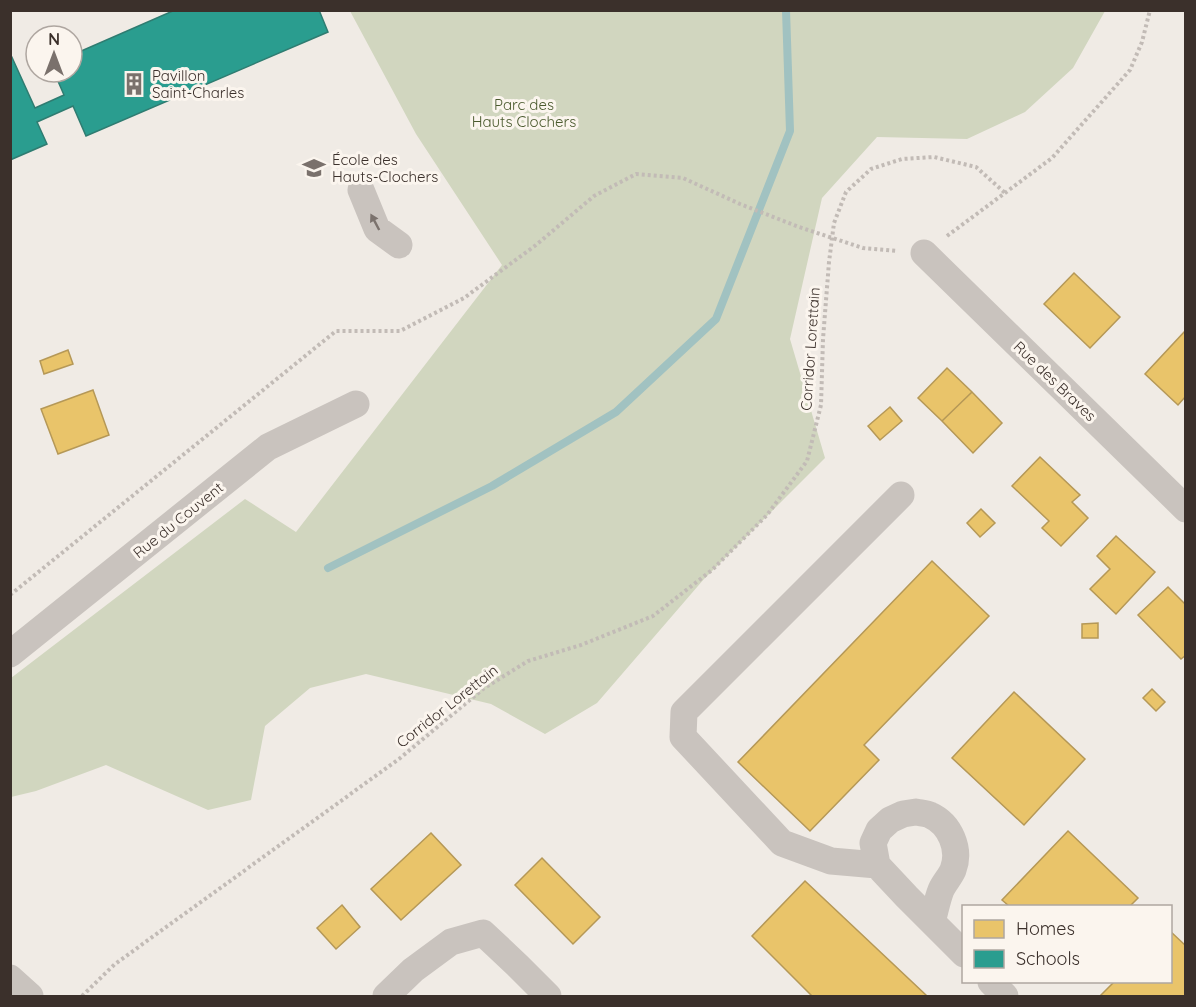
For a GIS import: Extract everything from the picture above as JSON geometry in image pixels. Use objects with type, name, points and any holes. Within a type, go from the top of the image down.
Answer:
[{"type":"street","points":[[361,190],[377,229],[399,245]]},
{"type":"street","name":"Rue des Braves","points":[[924,253],[1181,496]]},
{"type":"street","name":"Rue du Couvent","points":[[10,654],[268,447],[357,404]]},
{"type":"street","points":[[877,865],[831,861],[782,843],[683,736],[684,712],[901,495]]},
{"type":"street","points":[[932,922],[941,889],[956,858],[954,844],[949,832],[929,815],[916,812],[903,814],[890,820],[879,830],[873,843],[877,865],[907,897],[962,953]]},
{"type":"street","points":[[386,996],[413,970],[451,942],[483,933],[548,996]]},
{"type":"street","points":[[10,978],[30,996]]},
{"type":"street","points":[[993,983],[1005,996]]},
{"type":"path","points":[[10,595],[336,331],[400,331],[464,298],[536,245],[594,196],[636,174],[683,178],[740,204],[862,248],[924,253],[1052,158],[1130,70],[1142,42],[1150,10]]},
{"type":"path","name":"Corridor Lorettain","points":[[82,996],[115,964],[399,759],[483,689],[528,661],[581,645],[653,616],[712,570],[767,515],[807,461],[820,405],[823,339],[834,223],[846,192],[871,169],[902,159],[934,157],[976,167],[1005,193]]},
{"type":"green space","name":"Parc des Hauts Clochers","points":[[350,11],[1105,11],[1073,68],[1025,112],[967,139],[877,137],[822,198],[790,339],[825,458],[704,579],[597,703],[545,734],[491,704],[366,674],[310,688],[265,726],[251,800],[208,810],[106,765],[36,791],[11,797],[11,678],[245,499],[296,532],[502,265],[416,134]]},
{"type":"building: Homes","points":[[1074,273],[1120,317],[1090,348],[1044,304]]},
{"type":"building: Homes","points":[[1186,330],[1186,396],[1178,405],[1145,374]]},
{"type":"building: Homes","points":[[68,350],[73,364],[44,374],[40,361]]},
{"type":"building: Homes","points":[[947,368],[972,392],[942,421],[918,398]]},
{"type":"building: Homes","points":[[93,390],[109,435],[58,454],[41,409]]},
{"type":"building: Homes","points":[[972,392],[1002,423],[973,453],[942,421]]},
{"type":"building: Homes","points":[[890,407],[902,421],[880,440],[868,426]]},
{"type":"building: Homes","points":[[1040,457],[1080,495],[1072,502],[1088,518],[1061,546],[1042,528],[1049,521],[1012,486]]},
{"type":"building: Homes","points":[[981,509],[995,523],[980,537],[967,523]]},
{"type":"building: Homes","points":[[1116,536],[1155,572],[1116,614],[1090,589],[1110,569],[1097,556]]},
{"type":"building: Homes","points":[[932,561],[989,616],[864,745],[879,760],[810,831],[738,762]]},
{"type":"building: Homes","points":[[1168,587],[1186,605],[1186,655],[1181,659],[1138,615]]},
{"type":"building: Homes","points":[[1098,623],[1098,638],[1082,638],[1082,624]]},
{"type":"building: Homes","points":[[1152,689],[1165,702],[1156,711],[1143,698]]},
{"type":"building: Homes","points":[[1014,692],[1085,759],[1024,825],[952,758]]},
{"type":"building: Homes","points":[[1068,831],[1138,898],[1131,905],[1008,905],[1002,900]]},
{"type":"building: Homes","points":[[431,833],[461,865],[401,920],[371,889]]},
{"type":"building: Homes","points":[[542,858],[600,917],[573,944],[515,885]]},
{"type":"building: Homes","points":[[805,881],[927,996],[812,996],[752,936]]},
{"type":"building: Homes","points":[[342,905],[360,927],[336,949],[317,928]]},
{"type":"building: Homes","points":[[1172,933],[1186,946],[1186,996],[1100,996],[1113,983],[1172,983]]},
{"type":"building: Schools","name":"Pavillon Saint-Charles","points":[[175,10],[319,10],[328,32],[86,136],[73,106],[37,122],[47,144],[10,160],[10,53],[35,108],[64,95],[59,84],[84,84],[84,50]]},
{"type":"waterway","points":[[328,568],[492,486],[616,412],[716,319],[790,131],[786,10]]},
{"type":"place","name":"Pavillon Saint-Charles","points":[[134,84]]},
{"type":"place","name":"École des Hauts-Clochers","points":[[314,168]]}]
